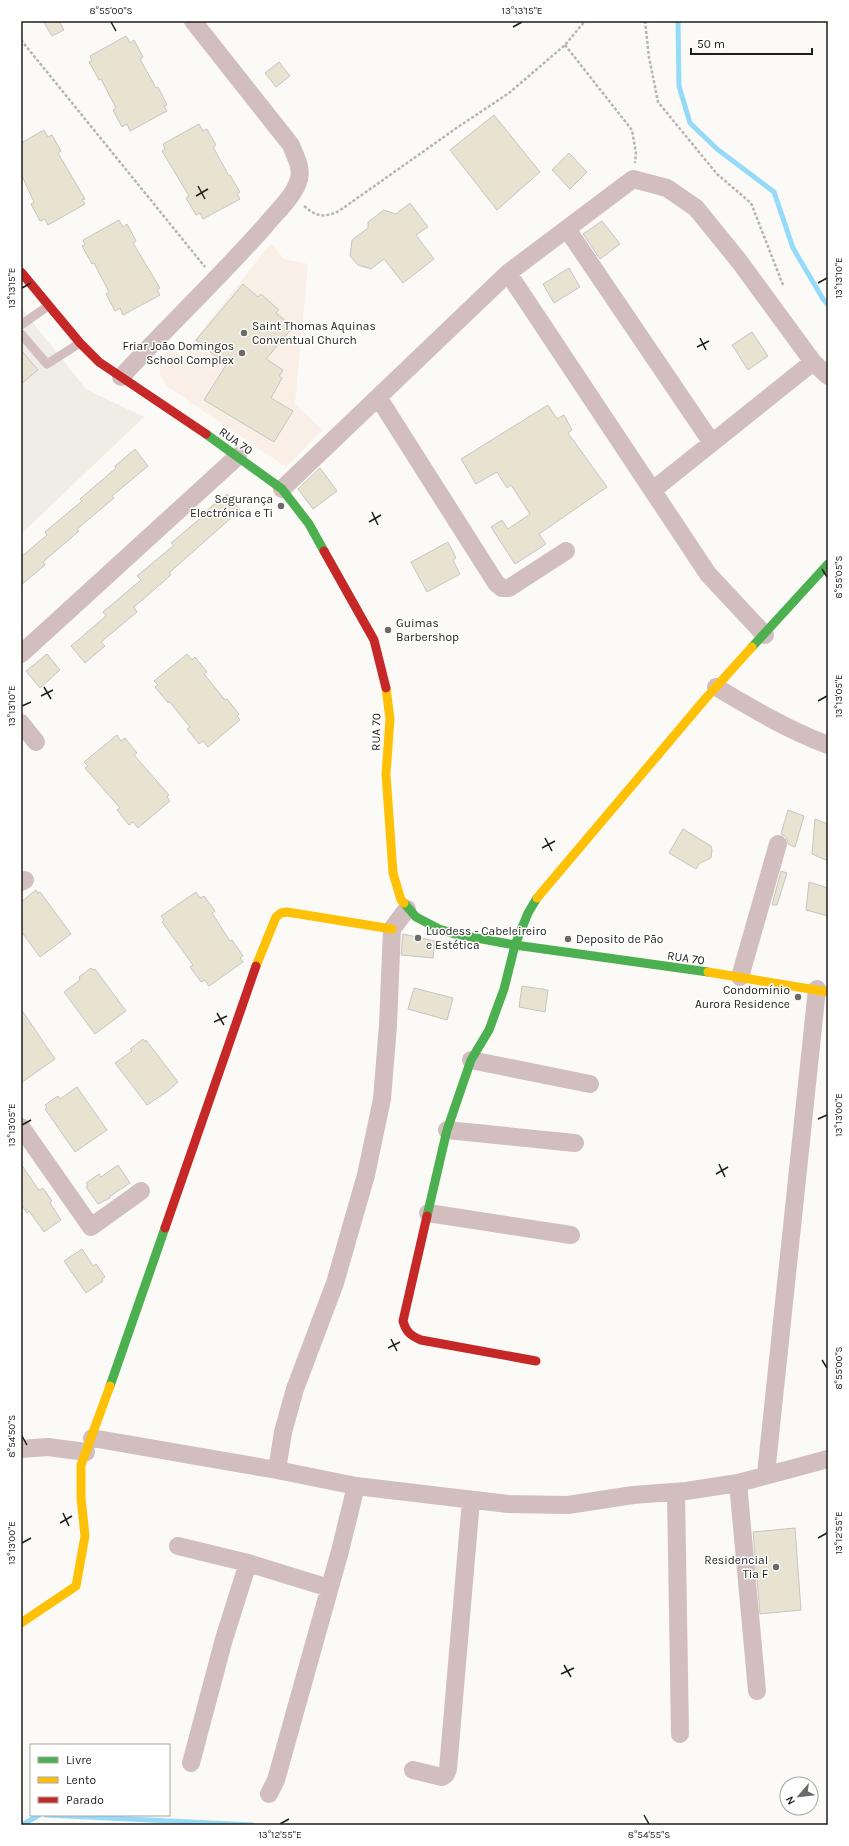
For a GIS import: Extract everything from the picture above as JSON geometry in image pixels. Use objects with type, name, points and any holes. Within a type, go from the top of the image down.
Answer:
[{"type":"street","points":[[121,377],[165,329],[215,280],[260,240],[298,180],[300,169],[292,144],[192,21]]},
{"type":"street","points":[[282,489],[508,273],[633,179],[667,188],[696,208],[739,261],[813,362],[828,376]]},
{"type":"street","points":[[567,229],[712,443]]},
{"type":"street","name":"RUA 70","points":[[21,272],[80,343],[99,362],[238,456],[282,489],[309,524],[374,640],[386,678],[390,719],[386,774],[393,873],[397,890],[407,909],[416,917],[439,929],[455,934],[515,945],[822,990]]},
{"type":"street","points":[[508,273],[708,574],[764,635]]},
{"type":"street","points":[[653,490],[813,362]]},
{"type":"street","points":[[378,397],[496,583],[502,588],[509,588],[566,552]]},
{"type":"street","points":[[21,654],[238,456]]},
{"type":"street","points":[[536,1361],[410,1337],[406,1331],[403,1321],[447,1130],[470,1060],[489,1030],[504,989],[515,945],[528,913],[542,891],[590,837],[716,687],[828,564]]},
{"type":"street","points":[[716,687],[774,722],[802,736],[828,746]]},
{"type":"street","points":[[21,724],[36,742]]},
{"type":"street","points":[[740,977],[778,844]]},
{"type":"street","points":[[277,1470],[283,1432],[295,1389],[335,1283],[366,1175],[382,1099],[388,1025],[392,929],[407,909]]},
{"type":"street","points":[[21,1623],[76,1586],[85,1536],[80,1482],[81,1465],[255,969],[276,917],[281,913],[287,912],[392,929]]},
{"type":"street","points":[[766,1474],[822,990]]},
{"type":"street","points":[[470,1060],[590,1084]]},
{"type":"street","points":[[21,1127],[91,1227],[141,1191]]},
{"type":"street","points":[[447,1130],[575,1143]]},
{"type":"street","points":[[428,1213],[571,1235]]},
{"type":"street","points":[[21,1449],[89,1445],[277,1470],[356,1486],[508,1504],[568,1505],[633,1495],[676,1492],[738,1483],[766,1474],[828,1459]]},
{"type":"street","points":[[738,1483],[757,1691]]},
{"type":"street","points":[[269,1794],[276,1780],[340,1551],[356,1486]]},
{"type":"street","points":[[676,1492],[680,1734]]},
{"type":"street","points":[[413,1770],[442,1777],[446,1774],[448,1769],[471,1500]]},
{"type":"street","points":[[178,1546],[248,1563],[329,1588]]},
{"type":"street","points":[[191,1763],[224,1639],[248,1563]]},
{"type":"lane","points":[[21,325],[48,306]]},
{"type":"lane","points":[[21,334],[47,364],[80,343]]},
{"type":"path","points":[[291,193],[305,207],[316,215],[327,216],[339,211],[509,93],[565,45],[585,21]]},
{"type":"path","points":[[645,21],[649,57],[658,102],[717,174],[751,204],[783,286]]},
{"type":"path","points":[[21,40],[215,280]]},
{"type":"path","points":[[565,45],[632,130],[636,152],[633,179]]},
{"type":"shaded area","name":"Friar João Domingos School Complex","points":[[271,243],[284,259],[308,264],[295,404],[322,430],[286,467],[168,387],[160,375],[159,361],[170,349],[181,357]]},
{"type":"shaded area","points":[[21,308],[86,389],[144,417],[21,534]]},
{"type":"building","points":[[43,21],[59,21],[64,30],[52,36]]},
{"type":"building","points":[[126,36],[130,43],[134,40],[143,57],[140,59],[156,88],[158,87],[167,105],[164,106],[167,111],[130,131],[127,124],[122,127],[113,110],[116,108],[101,79],[99,80],[89,62],[92,61],[90,56]]},
{"type":"building","points":[[279,62],[290,76],[276,87],[265,73]]},
{"type":"building","points":[[494,115],[540,172],[497,210],[450,150]]},
{"type":"building","points":[[199,124],[203,131],[207,129],[216,145],[213,147],[229,176],[230,175],[240,192],[237,194],[240,199],[203,219],[200,213],[196,215],[186,198],[189,196],[162,151],[165,149],[163,144]]},
{"type":"building","points":[[44,130],[48,137],[52,135],[61,151],[58,153],[85,199],[82,200],[85,204],[48,225],[45,219],[40,221],[31,204],[34,202],[21,174],[21,143]]},
{"type":"building","points":[[569,153],[587,172],[570,189],[552,170]]},
{"type":"building","points":[[410,203],[428,227],[416,235],[434,259],[403,283],[384,259],[371,269],[358,265],[350,256],[352,240],[368,228],[368,222],[384,210],[396,214]]},
{"type":"building","points":[[119,220],[123,227],[127,224],[136,241],[133,243],[160,288],[157,290],[160,295],[123,315],[120,308],[115,311],[106,294],[109,292],[94,263],[92,264],[82,246],[85,245],[83,240]]},
{"type":"building","points":[[602,221],[620,244],[600,259],[583,234]]},
{"type":"building","points":[[569,268],[580,287],[554,303],[543,284]]},
{"type":"building","points":[[243,284],[258,297],[261,294],[279,310],[276,313],[293,327],[266,359],[283,370],[279,376],[282,378],[271,398],[293,411],[274,442],[204,400],[226,365],[196,340]]},
{"type":"building","points":[[752,332],[768,356],[748,370],[732,345]]},
{"type":"building","points":[[21,350],[38,370],[21,384]]},
{"type":"building","points":[[548,405],[557,419],[564,415],[572,430],[568,433],[607,487],[539,534],[546,544],[515,564],[491,527],[502,520],[508,529],[530,514],[511,485],[507,488],[497,472],[476,484],[461,459]]},
{"type":"building","points":[[135,449],[148,466],[112,496],[114,498],[77,529],[79,531],[43,562],[45,565],[21,585],[21,557],[47,535],[45,532],[82,501],[80,499],[116,468],[115,466]]},
{"type":"building","points":[[320,468],[337,491],[313,509],[298,489]]},
{"type":"building","points":[[227,494],[240,510],[169,573],[171,575],[134,607],[137,612],[101,642],[105,646],[85,663],[71,646],[106,616],[103,612],[141,580],[137,576],[174,545],[171,543]]},
{"type":"building","points":[[448,542],[456,558],[453,560],[460,574],[427,592],[411,562]]},
{"type":"building","points":[[47,654],[60,670],[40,688],[26,671]]},
{"type":"building","points":[[187,654],[192,660],[195,657],[207,672],[204,674],[225,700],[227,699],[239,714],[237,716],[240,720],[208,747],[203,741],[199,744],[187,729],[190,727],[169,701],[168,703],[155,687],[158,685],[154,681]]},
{"type":"building","points":[[117,735],[121,741],[125,738],[137,753],[134,755],[169,795],[167,797],[170,801],[138,828],[133,822],[129,825],[117,810],[120,808],[85,768],[88,766],[84,762]]},
{"type":"building","points":[[788,810],[804,816],[795,847],[788,844],[786,837],[781,834]]},
{"type":"building","points":[[815,819],[828,824],[828,861],[812,854]]},
{"type":"building","points":[[683,829],[711,846],[711,858],[700,863],[696,869],[669,853]]},
{"type":"building","points":[[781,871],[787,873],[777,905],[772,905]]},
{"type":"building","points":[[809,882],[828,888],[828,916],[806,910]]},
{"type":"building","points":[[36,890],[38,893],[40,892],[71,934],[40,957],[21,931],[21,902]]},
{"type":"building","points":[[196,892],[200,898],[204,896],[215,911],[212,913],[230,941],[232,940],[243,956],[240,958],[243,962],[209,986],[205,980],[201,982],[190,967],[193,965],[162,922],[164,920],[161,916]]},
{"type":"building","points":[[403,934],[435,941],[433,958],[401,955]]},
{"type":"building","points":[[91,968],[93,970],[95,969],[126,1011],[95,1034],[64,992],[80,980],[79,977]]},
{"type":"building","points":[[522,986],[548,990],[545,1012],[519,1007]]},
{"type":"building","points":[[414,988],[453,998],[447,1020],[408,1009]]},
{"type":"building","points":[[21,1009],[55,1059],[21,1083]]},
{"type":"building","points":[[143,1039],[145,1042],[146,1040],[178,1082],[168,1091],[147,1105],[115,1063],[132,1051],[130,1049]]},
{"type":"building","points":[[77,1087],[107,1130],[75,1152],[45,1109],[47,1108],[45,1105],[58,1096],[60,1099]]},
{"type":"building","points":[[21,1164],[38,1189],[40,1190],[43,1188],[52,1201],[50,1203],[61,1220],[44,1232],[29,1211],[27,1213],[21,1204]]},
{"type":"building","points":[[118,1165],[130,1183],[109,1197],[110,1198],[98,1204],[86,1187],[88,1186],[86,1183],[99,1174],[101,1177]]},
{"type":"building","points":[[82,1249],[93,1266],[96,1264],[105,1277],[102,1279],[103,1281],[86,1293],[64,1261]]},
{"type":"building","name":"Residencial Tia F","points":[[795,1528],[801,1610],[760,1614],[753,1532]]},
{"type":"waterway","points":[[678,21],[679,86],[690,123],[717,149],[774,192],[793,248],[828,305]]},
{"type":"waterway","points":[[22,1825],[37,1816]]},
{"type":"waterway","points":[[67,1816],[253,1825]]},
{"type":"traffic: fast","points":[[206,434],[282,489],[309,524],[324,551]]},
{"type":"traffic: fast","points":[[752,647],[828,564]]},
{"type":"traffic: fast","points":[[427,1216],[447,1130],[471,1060],[489,1030],[504,989],[515,945],[528,913],[537,898]]},
{"type":"traffic: fast","points":[[404,903],[416,917],[439,929],[455,934],[515,945],[708,972]]},
{"type":"traffic: fast","points":[[110,1386],[165,1228]]},
{"type":"traffic: slow","points":[[537,898],[706,698],[752,647]]},
{"type":"traffic: slow","points":[[386,688],[390,719],[386,774],[393,873],[401,900],[404,903]]},
{"type":"traffic: slow","points":[[256,966],[276,917],[281,913],[287,912],[392,929]]},
{"type":"traffic: slow","points":[[708,972],[828,992]]},
{"type":"traffic: slow","points":[[21,1623],[76,1586],[85,1536],[81,1498],[81,1465],[110,1386]]},
{"type":"traffic: jam","points":[[21,272],[80,343],[99,362],[206,434]]},
{"type":"traffic: jam","points":[[324,551],[374,640],[386,688]]},
{"type":"traffic: jam","points":[[165,1228],[256,966]]},
{"type":"traffic: jam","points":[[427,1216],[403,1321],[407,1331],[414,1337],[421,1340],[536,1361]]},
{"type":"place","name":"Saint Thomas Aquinas Conventual Church","points":[[244,333]]},
{"type":"place","name":"Friar João Domingos School Complex","points":[[242,353]]},
{"type":"place","name":"Segurança Electrónica e Ti","points":[[281,506]]},
{"type":"place","name":"Guimas Barbershop","points":[[388,630]]},
{"type":"place","name":"Luodess - Cabeleireiro e Estética","points":[[418,938]]},
{"type":"place","name":"Deposito de Pão","points":[[568,939]]},
{"type":"place","name":"Condomínio Aurora Residence","points":[[798,997]]},
{"type":"place","name":"Residencial Tia F","points":[[776,1567]]}]
